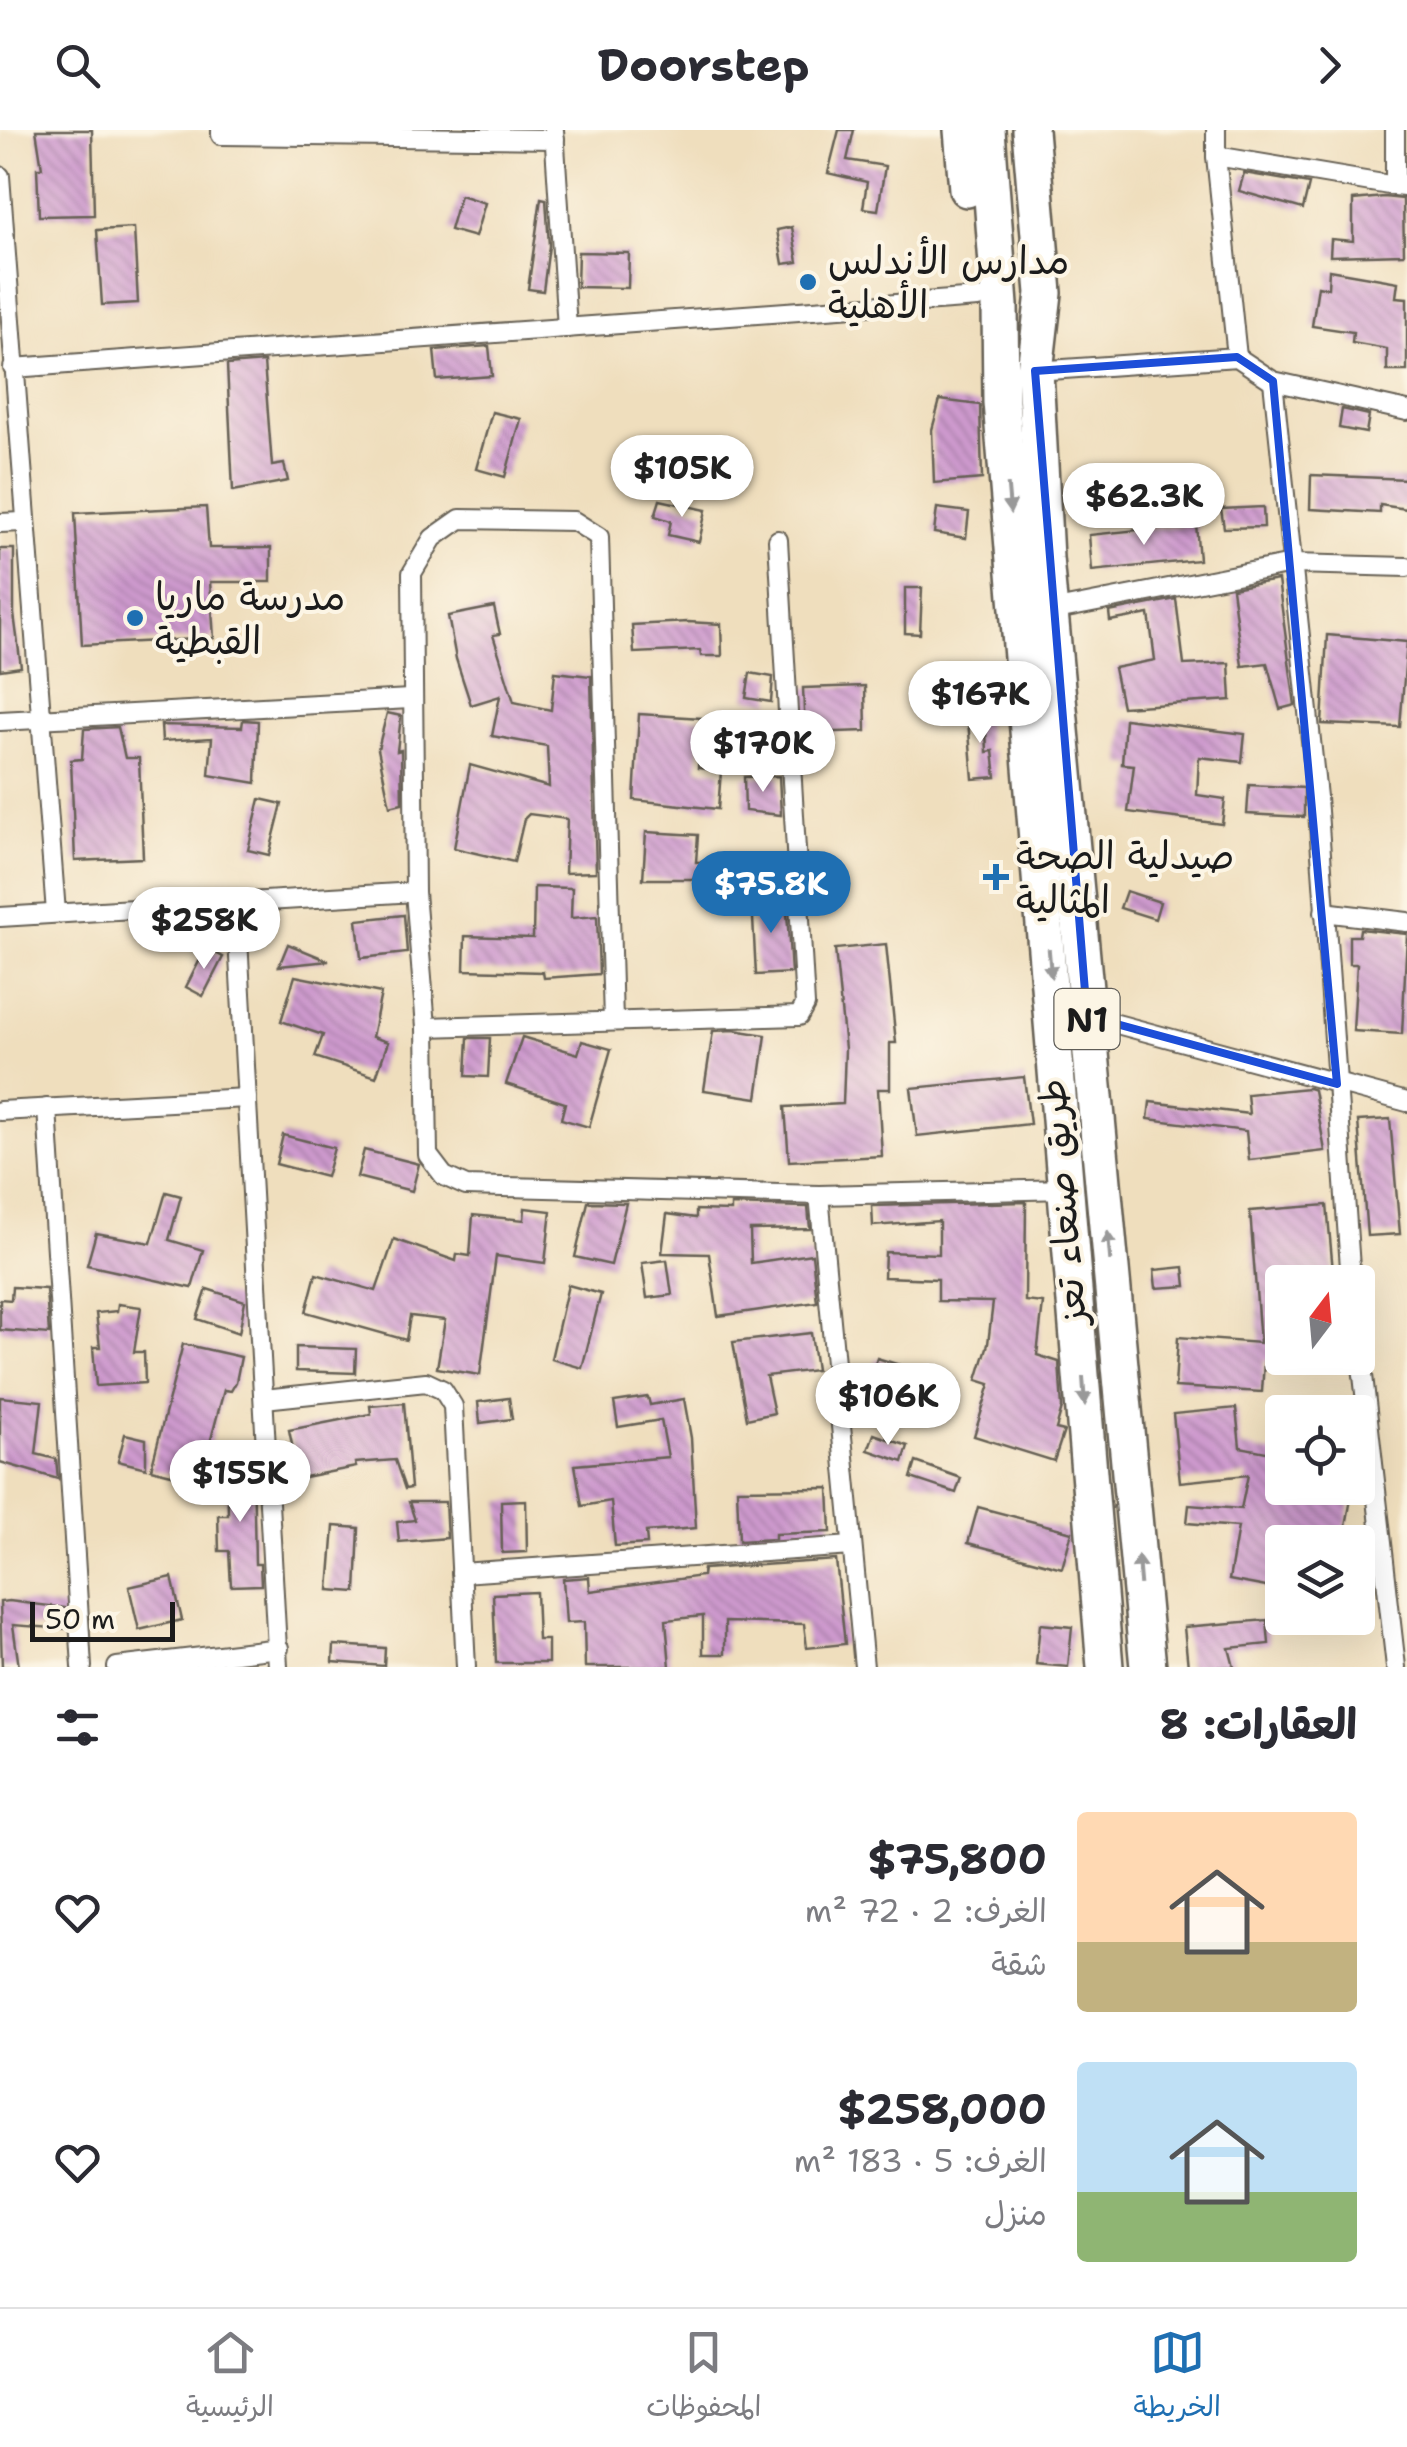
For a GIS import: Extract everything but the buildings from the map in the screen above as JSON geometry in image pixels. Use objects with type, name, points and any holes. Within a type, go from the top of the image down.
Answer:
[{"type":"highway","name":"طريق صنعاء تعز","points":[[962,130],[978,298],[1001,402],[1087,1016],[1148,1667]]},
{"type":"highway","name":"طريق صنعاء تعز","points":[[986,130],[1000,305],[1001,402]]},
{"type":"highway","name":"طريق صنعاء تعز","points":[[1006,130],[1018,302],[1035,370],[1051,612],[1042,686],[1068,1189],[1105,1667]]},
{"type":"highway","name":"طريق صنعاء تعز","points":[[1030,130],[1044,293],[1035,370]]},
{"type":"street","points":[[221,130],[221,135],[555,134],[567,328]]},
{"type":"street","points":[[1216,130],[1237,357]]},
{"type":"street","points":[[1216,156],[1401,187],[1396,130]]},
{"type":"street","points":[[0,176],[38,718],[56,914]]},
{"type":"street","points":[[14,368],[978,298]]},
{"type":"street","points":[[1035,370],[1237,357],[1273,381],[1407,410]]},
{"type":"street","points":[[1273,381],[1325,911],[1351,1265]]},
{"type":"street","points":[[613,1021],[599,537],[574,521],[460,519],[433,538],[412,574],[410,699],[416,730],[415,892],[426,1027],[428,1155],[444,1176],[466,1186],[819,1195],[1068,1189]]},
{"type":"street","points":[[0,522],[24,522]]},
{"type":"street","points":[[426,1027],[800,1016],[805,1006],[778,540]]},
{"type":"street","points":[[1051,612],[1292,564],[1407,567]]},
{"type":"street","points":[[0,720],[410,699]]},
{"type":"street","points":[[0,917],[415,892]]},
{"type":"street","points":[[117,1667],[279,1657],[236,902]]},
{"type":"street","points":[[1325,911],[1407,922]]},
{"type":"street","points":[[1087,1016],[1407,1102]]},
{"type":"street","points":[[0,1110],[247,1098]]},
{"type":"street","points":[[48,1108],[82,1667]]},
{"type":"street","points":[[819,1195],[864,1667]]},
{"type":"street","points":[[1363,1375],[1396,1667]]},
{"type":"street","points":[[264,1399],[426,1382],[444,1390],[453,1406],[466,1667]]},
{"type":"street","points":[[461,1573],[852,1546]]},
{"type":"highlighted area","points":[[1237,357],[1273,381],[1337,1084],[1087,1016],[1035,371]]},
{"type":"place","name":"مدارس الأندلس الأهلية","points":[[808,282]]},
{"type":"place","name":"مدرسة ماريا القبطية","points":[[135,618]]},
{"type":"place","name":"صيدلية الصحة المثالية","points":[[996,877]]}]
